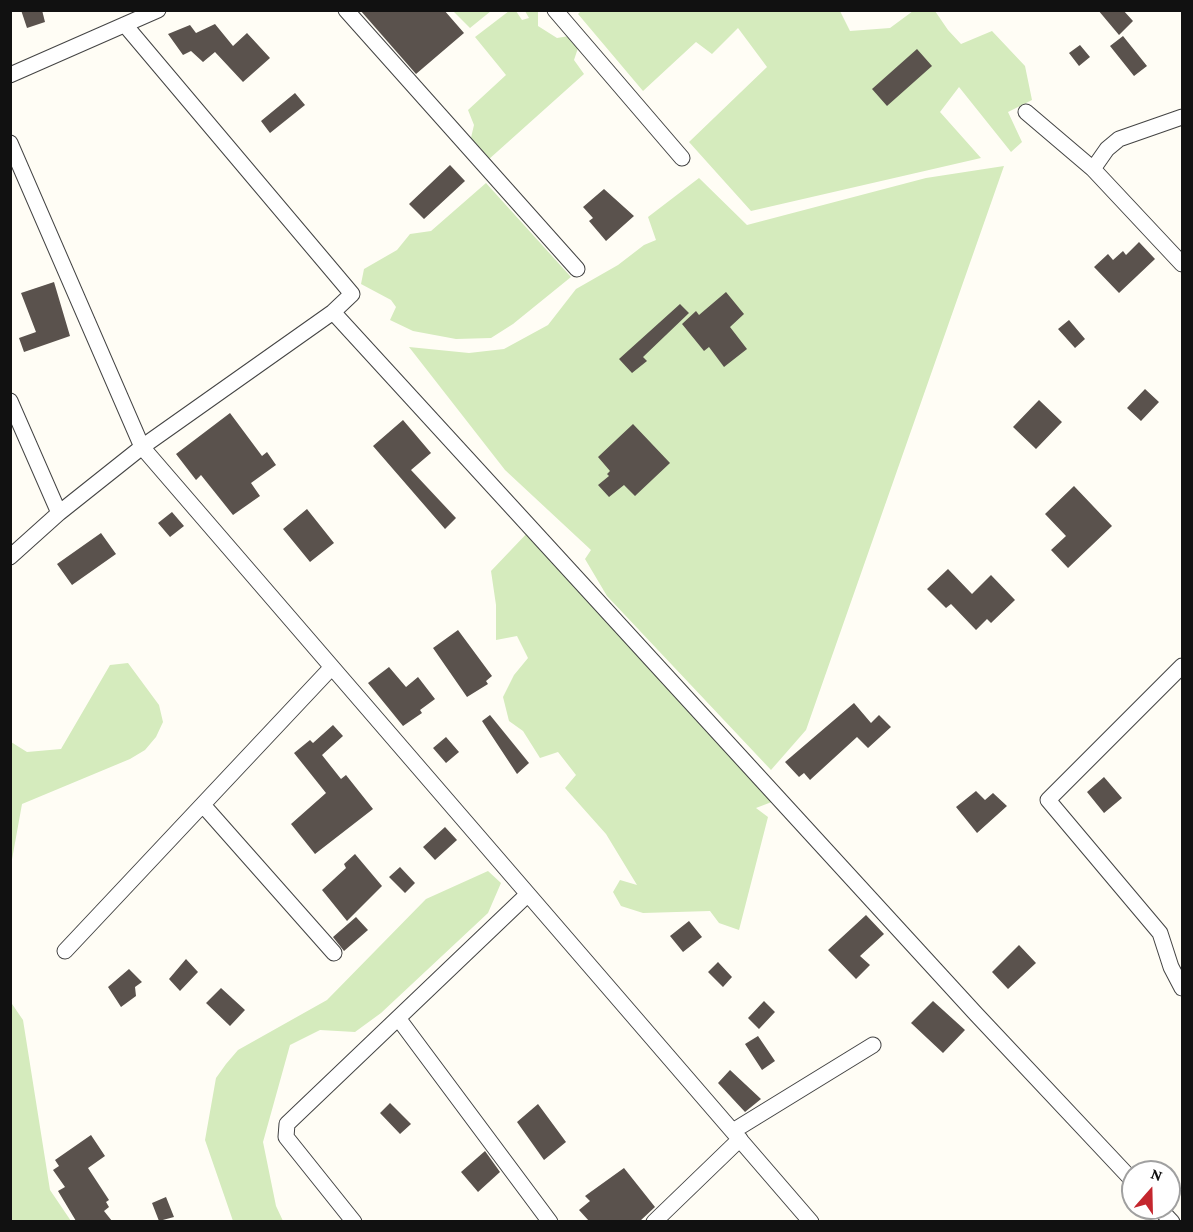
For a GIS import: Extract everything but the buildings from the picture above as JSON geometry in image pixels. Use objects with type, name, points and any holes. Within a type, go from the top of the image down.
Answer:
[{"type":"street","points":[[10,75],[158,10]]},
{"type":"street","points":[[346,10],[577,269]]},
{"type":"street","points":[[555,10],[682,158]]},
{"type":"street","points":[[10,557],[59,513],[142,447],[333,312],[352,294],[125,25]]},
{"type":"street","points":[[1026,112],[1093,168],[1182,264]]},
{"type":"street","points":[[1093,168],[1107,149],[1119,139],[1182,117]]},
{"type":"street","points":[[10,143],[142,447],[811,1221]]},
{"type":"street","points":[[333,312],[976,1014],[1121,1168]]},
{"type":"street","points":[[10,401],[59,513]]},
{"type":"street","points":[[1182,666],[1048,800],[1160,933],[1171,967],[1182,988]]},
{"type":"street","points":[[65,951],[332,668]]},
{"type":"street","points":[[203,805],[334,953]]},
{"type":"street","points":[[354,1221],[286,1137],[287,1124],[528,894]]},
{"type":"street","points":[[398,1018],[550,1221]]},
{"type":"street","points":[[654,1221],[736,1135],[873,1045]]},
{"type":"green space","points":[[582,10],[840,11],[850,31],[890,28],[913,11],[935,11],[961,44],[992,31],[1025,66],[1032,100],[1008,112],[1022,142],[1011,152],[959,87],[940,112],[981,158],[751,211],[689,142],[767,67],[738,28],[712,54],[696,42],[643,91],[578,14]]},
{"type":"green space","points":[[453,11],[491,11],[470,28]]},
{"type":"green space","points":[[509,11],[516,11],[522,20],[529,18],[525,11],[538,11],[538,26],[557,38],[569,36],[579,45],[574,60],[584,74],[488,160],[470,142],[474,125],[468,110],[506,75],[475,37]]},
{"type":"green space","points":[[1004,166],[806,730],[771,770],[607,596],[585,559],[591,550],[505,470],[409,347],[469,353],[504,349],[548,325],[576,289],[618,265],[644,245],[656,240],[648,217],[699,178],[747,225],[926,178]]},
{"type":"green space","points":[[486,183],[571,277],[513,324],[491,338],[456,339],[413,331],[390,320],[396,307],[391,300],[361,284],[364,269],[397,250],[410,234],[431,231]]},
{"type":"green space","points":[[531,529],[782,798],[756,808],[768,817],[739,930],[719,923],[710,911],[643,913],[621,906],[613,892],[620,880],[637,885],[606,834],[565,788],[576,775],[558,752],[540,758],[523,731],[509,721],[503,697],[514,675],[528,658],[517,636],[496,640],[496,605],[491,571]]},
{"type":"green space","points":[[128,663],[159,705],[163,722],[156,737],[145,750],[130,759],[22,804],[11,865],[11,742],[27,752],[61,749],[110,665]]},
{"type":"green space","points":[[488,871],[501,883],[488,913],[381,1013],[355,1032],[320,1030],[290,1045],[263,1142],[276,1206],[283,1221],[233,1221],[205,1140],[216,1078],[226,1064],[238,1050],[327,1000],[426,899]]},
{"type":"green space","points":[[10,1001],[23,1020],[50,1190],[71,1221],[11,1221]]}]
